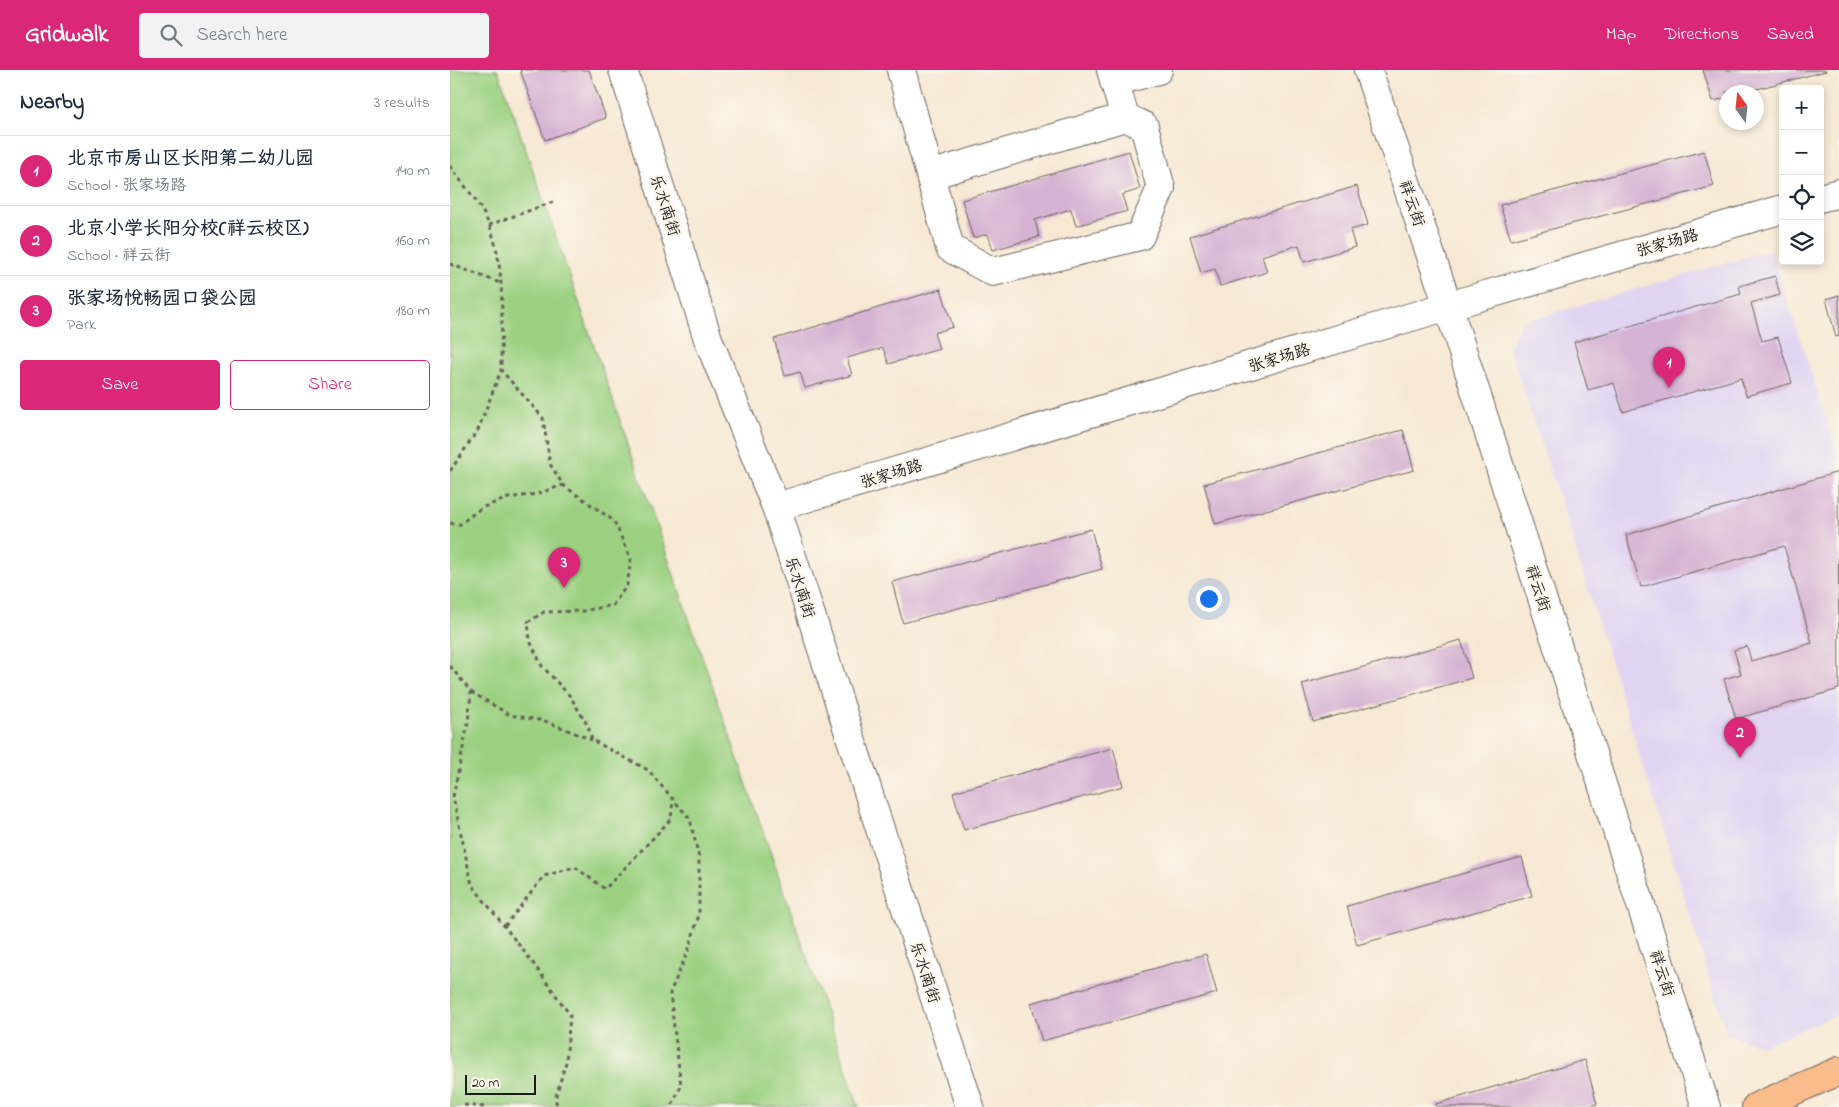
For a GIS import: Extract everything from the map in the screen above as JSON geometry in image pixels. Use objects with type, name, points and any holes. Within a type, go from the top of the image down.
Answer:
[{"type":"main road","points":[[1756,1107],[1839,1071]]},
{"type":"street","name":"乐水南街","points":[[623,70],[708,339],[776,506],[970,1107]]},
{"type":"street","points":[[901,70],[930,176],[950,248],[993,272],[1140,236],[1161,188],[1144,126],[1125,117],[930,176]]},
{"type":"street","points":[[1125,117],[1112,76],[1158,70]]},
{"type":"street","name":"祥云街","points":[[1368,70],[1448,306],[1706,1107]]},
{"type":"street","points":[[1824,197],[1839,193]]},
{"type":"street","name":"张家场路","points":[[776,506],[1448,306],[1779,210]]},
{"type":"path","points":[[450,166],[486,218],[495,238],[501,283],[501,370],[478,430],[450,471]]},
{"type":"path","points":[[489,225],[553,202]]},
{"type":"path","points":[[450,264],[501,283]]},
{"type":"path","points":[[501,370],[543,418],[550,464],[563,485],[614,521],[631,559],[627,585],[613,605],[583,611],[544,612],[528,622],[530,641],[542,666],[570,696],[588,726],[592,740]]},
{"type":"path","points":[[450,523],[459,524],[481,508],[508,498],[537,494],[563,485]]},
{"type":"path","points":[[450,666],[471,692],[510,715],[545,721],[592,740],[648,770],[690,819],[699,858],[699,915],[688,951],[670,993],[682,1086],[671,1107]]},
{"type":"path","points":[[471,692],[468,723],[453,797],[472,886],[505,926],[570,1015],[566,1062],[555,1099],[558,1107]]},
{"type":"path","points":[[505,926],[544,876],[575,867],[605,889],[671,819],[673,800]]},
{"type":"path","points":[[464,1105],[487,1107]]},
{"type":"shaded area","points":[[1771,250],[1839,458],[1839,1014],[1762,1046],[1727,1034],[1561,503],[1509,347],[1522,322]]},
{"type":"green space","points":[[450,70],[498,70],[859,1107],[450,1107]]},
{"type":"building","points":[[520,70],[589,70],[606,118],[545,140]]},
{"type":"building","points":[[1703,70],[1826,70],[1764,87],[1764,85],[1719,85],[1719,100],[1713,101]]},
{"type":"building","points":[[1129,151],[1140,189],[1122,195],[1127,211],[1076,226],[1071,209],[1035,220],[1039,237],[993,250],[988,234],[973,238],[962,200]]},
{"type":"building","points":[[1704,151],[1714,186],[1511,240],[1500,205]]},
{"type":"building","points":[[1357,186],[1368,225],[1350,230],[1355,247],[1304,262],[1299,245],[1262,256],[1267,272],[1220,286],[1215,269],[1201,273],[1190,236]]},
{"type":"building","points":[[1775,276],[1780,295],[1751,303],[1762,341],[1778,337],[1792,383],[1746,396],[1741,378],[1623,412],[1614,383],[1588,390],[1574,342],[1741,294],[1739,286]]},
{"type":"building","points":[[941,289],[953,327],[934,333],[939,349],[889,364],[883,348],[847,358],[852,375],[805,388],[800,372],[785,376],[774,339]]},
{"type":"building","points":[[1839,295],[1839,336],[1836,337],[1826,299]]},
{"type":"building","points":[[1403,430],[1414,470],[1215,524],[1204,484]]},
{"type":"building","points":[[1838,472],[1839,689],[1736,719],[1724,679],[1741,674],[1734,650],[1747,646],[1751,661],[1812,643],[1784,546],[1641,587],[1626,535]]},
{"type":"building","points":[[1091,529],[1102,569],[903,623],[892,582]]},
{"type":"building","points":[[1461,640],[1472,678],[1313,722],[1302,684]]},
{"type":"building","points":[[1113,748],[1123,786],[964,830],[953,792]]},
{"type":"building","points":[[1522,857],[1532,896],[1357,945],[1347,906]]},
{"type":"building","points":[[1206,954],[1217,993],[1042,1041],[1031,1003]]},
{"type":"building","points":[[1585,1060],[1597,1104],[1586,1107],[1437,1107],[1436,1104]]},
{"type":"place","name":"北京市房山区长阳第二幼儿园","points":[[1669,388]]},
{"type":"place","name":"张家场悦畅园口袋公园","points":[[564,588]]},
{"type":"place","name":"北京小学长阳分校(祥云校区)","points":[[1740,758]]}]
